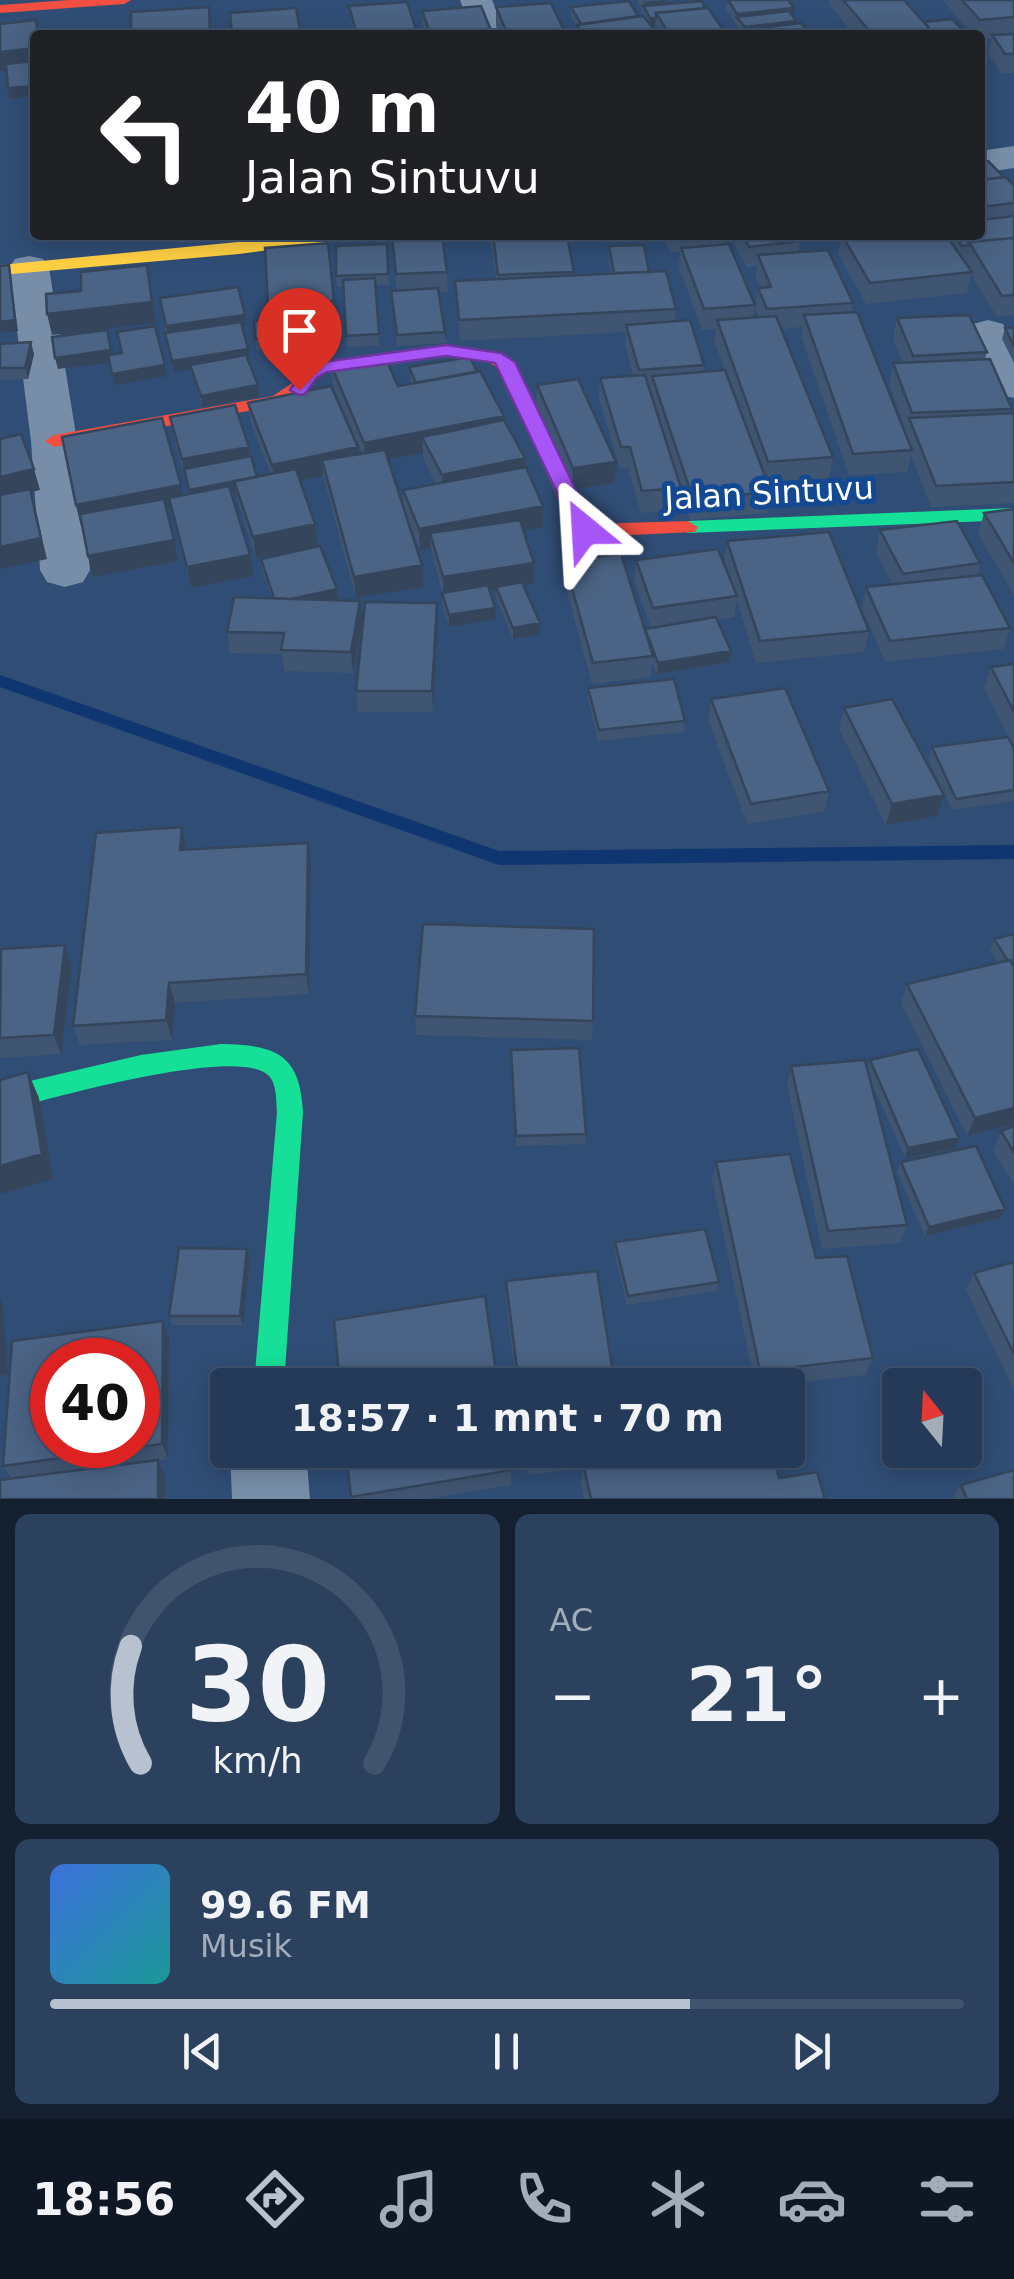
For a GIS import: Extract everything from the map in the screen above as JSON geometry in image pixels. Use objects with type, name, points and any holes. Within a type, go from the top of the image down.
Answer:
[{"type":"street","points":[[0,9],[124,0]]},
{"type":"street","points":[[476,0],[488,30]]},
{"type":"street","points":[[985,161],[1014,157]]},
{"type":"street","points":[[66,570],[54,441],[15,269],[299,240]]},
{"type":"street","points":[[988,333],[1014,385]]},
{"type":"street","name":"Jalan Sintuvu","points":[[54,441],[279,400],[295,393],[310,374],[323,367],[458,351],[496,357],[508,366],[579,524],[588,531],[601,534],[1014,514]]},
{"type":"street","points":[[0,1100],[132,1067],[204,1059],[260,1057],[272,1061],[288,1084],[289,1116],[271,1303],[270,1368]]},
{"type":"street","points":[[269,1468],[272,1499]]},
{"type":"building","points":[[728,0],[788,0],[794,8],[737,14]]},
{"type":"building","points":[[843,0],[904,0],[931,30],[869,30]]},
{"type":"building","points":[[962,0],[1014,0],[1014,17],[980,20]]},
{"type":"building","points":[[629,1],[638,16],[581,24],[571,7]]},
{"type":"building","points":[[702,1],[705,8],[656,13],[656,18],[650,18],[643,6]]},
{"type":"building","points":[[407,2],[416,30],[356,30],[349,6]]},
{"type":"building","points":[[551,3],[564,30],[506,30],[496,7]]},
{"type":"building","points":[[481,6],[491,30],[429,30],[422,11]]},
{"type":"building","points":[[209,7],[210,30],[131,30],[131,12]]},
{"type":"building","points":[[296,8],[300,30],[232,30],[230,13]]},
{"type":"building","points":[[708,8],[723,30],[667,30],[656,13]]},
{"type":"building","points":[[789,11],[796,21],[745,27],[737,17]]},
{"type":"building","points":[[643,16],[655,30],[580,30],[577,25]]},
{"type":"building","points":[[952,19],[963,30],[931,30],[924,22]]},
{"type":"building","points":[[36,20],[37,30],[30,30],[30,49],[0,52],[0,24]]},
{"type":"building","points":[[801,23],[807,30],[770,30],[768,27]]},
{"type":"building","points":[[1014,34],[1014,54],[1005,54],[992,35]]},
{"type":"building","points":[[30,62],[30,86],[8,88],[6,64]]},
{"type":"building","points":[[988,161],[1004,177],[985,179]]},
{"type":"building","points":[[1006,177],[1014,186],[1014,203],[985,206],[985,179]]},
{"type":"building","points":[[1014,216],[1014,238],[962,246],[958,240],[985,240],[985,219]]},
{"type":"building","points":[[1014,238],[1014,295],[1002,296],[969,242]]},
{"type":"building","points":[[393,240],[443,240],[447,272],[396,274]]},
{"type":"building","points":[[494,240],[568,240],[574,272],[498,275]]},
{"type":"building","points":[[746,240],[800,241],[749,247]]},
{"type":"building","points":[[845,240],[950,240],[972,272],[870,283]]},
{"type":"building","points":[[328,243],[334,301],[268,306],[265,248]]},
{"type":"building","points":[[387,244],[388,274],[336,276],[336,246]]},
{"type":"building","points":[[729,244],[755,305],[704,309],[681,248]]},
{"type":"building","points":[[644,245],[649,272],[614,273],[609,246]]},
{"type":"building","points":[[828,250],[853,303],[767,309],[758,288],[771,287],[758,255]]},
{"type":"building","points":[[9,265],[15,320],[0,322],[0,266]]},
{"type":"building","points":[[147,265],[152,302],[47,314],[46,294],[81,291],[81,272]]},
{"type":"building","points":[[666,271],[676,309],[459,320],[455,281]]},
{"type":"building","points":[[375,278],[379,334],[346,336],[343,280]]},
{"type":"building","points":[[238,287],[245,315],[166,326],[160,298]]},
{"type":"building","points":[[438,288],[445,332],[397,335],[391,291]]},
{"type":"building","points":[[857,312],[912,450],[853,454],[804,315]]},
{"type":"building","points":[[969,315],[987,352],[913,356],[897,318]]},
{"type":"building","points":[[329,316],[330,333],[255,339],[254,321]]},
{"type":"building","points":[[776,316],[833,457],[768,462],[717,320]]},
{"type":"building","points":[[690,320],[704,365],[639,370],[626,325]]},
{"type":"building","points":[[241,322],[248,349],[172,361],[165,333]]},
{"type":"building","points":[[155,326],[165,365],[112,374],[108,355],[122,353],[117,332]]},
{"type":"building","points":[[1005,328],[1014,328],[1014,346]]},
{"type":"building","points":[[107,330],[111,350],[55,358],[52,337]]},
{"type":"building","points":[[31,342],[25,368],[0,368],[0,344]]},
{"type":"building","points":[[246,355],[258,385],[201,396],[190,365]]},
{"type":"building","points":[[384,355],[398,386],[480,371],[504,416],[364,443],[331,365]]},
{"type":"building","points":[[470,357],[477,372],[416,383],[409,367]]},
{"type":"building","points":[[990,359],[1012,409],[912,413],[893,363]]},
{"type":"building","points":[[725,370],[771,492],[693,499],[652,376]]},
{"type":"building","points":[[645,375],[681,488],[642,491],[630,447],[621,447],[600,378]]},
{"type":"building","points":[[578,379],[616,462],[573,468],[537,385]]},
{"type":"building","points":[[331,386],[358,447],[272,465],[248,403]]},
{"type":"building","points":[[235,405],[249,447],[182,459],[170,417]]},
{"type":"building","points":[[1014,413],[1014,482],[936,486],[909,418]]},
{"type":"building","points":[[162,418],[181,485],[76,505],[62,437]]},
{"type":"building","points":[[504,420],[525,458],[442,475],[422,437]]},
{"type":"building","points":[[21,434],[34,469],[0,477],[0,439]]},
{"type":"building","points":[[385,450],[422,565],[354,577],[322,460]]},
{"type":"building","points":[[251,456],[257,477],[189,490],[184,469]]},
{"type":"building","points":[[526,467],[543,506],[419,529],[403,490]]},
{"type":"building","points":[[296,469],[315,524],[253,537],[234,481]]},
{"type":"building","points":[[229,486],[250,555],[187,567],[169,498]]},
{"type":"building","points":[[30,489],[41,538],[0,547],[0,495]]},
{"type":"building","points":[[164,499],[174,540],[88,556],[80,514]]},
{"type":"building","points":[[1014,509],[1014,563],[984,513]]},
{"type":"building","points":[[520,520],[534,563],[443,577],[430,533]]},
{"type":"building","points":[[957,521],[980,563],[903,574],[880,530]]},
{"type":"building","points":[[829,532],[869,631],[760,641],[727,541]]},
{"type":"building","points":[[320,546],[337,589],[291,599],[274,598],[261,559]]},
{"type":"building","points":[[718,549],[737,596],[653,608],[636,560]]},
{"type":"building","points":[[621,554],[653,656],[593,663],[564,560]]},
{"type":"building","points":[[982,575],[1010,628],[890,641],[866,587]]},
{"type":"building","points":[[522,582],[540,623],[513,628],[496,587]]},
{"type":"building","points":[[488,585],[495,608],[449,615],[442,593]]},
{"type":"building","points":[[234,597],[360,601],[351,652],[281,650],[284,633],[227,632]]},
{"type":"building","points":[[365,602],[437,603],[432,691],[356,691]]},
{"type":"building","points":[[716,617],[731,651],[658,663],[645,629]]},
{"type":"building","points":[[1014,664],[1014,712],[991,667]]},
{"type":"building","points":[[674,679],[685,721],[599,730],[588,688]]},
{"type":"building","points":[[785,688],[829,791],[751,804],[711,699]]},
{"type":"building","points":[[892,699],[944,795],[892,804],[844,708]]},
{"type":"building","points":[[1008,737],[1014,749],[1014,790],[956,799],[932,747]]},
{"type":"building","points":[[182,827],[180,850],[308,843],[306,974],[169,983],[166,1020],[73,1026],[96,833]]},
{"type":"building","points":[[423,924],[594,929],[593,1021],[415,1016]]},
{"type":"building","points":[[1014,934],[1014,967],[994,939]]},
{"type":"building","points":[[65,945],[54,1035],[0,1038],[1,949]]},
{"type":"building","points":[[1010,960],[1014,967],[1014,1108],[975,1118],[907,984]]},
{"type":"building","points":[[579,1048],[586,1134],[516,1136],[511,1050]]},
{"type":"building","points":[[918,1049],[959,1138],[908,1148],[870,1060]]},
{"type":"building","points":[[865,1060],[907,1225],[828,1231],[791,1066]]},
{"type":"building","points":[[28,1072],[42,1154],[0,1166],[0,1080]]},
{"type":"building","points":[[1014,1126],[1014,1152],[1001,1131]]},
{"type":"building","points":[[976,1146],[1005,1209],[929,1227],[901,1162]]},
{"type":"building","points":[[790,1154],[816,1258],[847,1256],[873,1358],[759,1368],[716,1162]]},
{"type":"building","points":[[705,1229],[719,1282],[628,1296],[615,1242]]},
{"type":"building","points":[[179,1248],[247,1249],[240,1316],[169,1316]]},
{"type":"building","points":[[1014,1262],[1014,1354],[974,1273]]},
{"type":"building","points":[[597,1271],[612,1368],[517,1368],[506,1281]]},
{"type":"building","points":[[485,1296],[496,1368],[338,1368],[334,1320]]},
{"type":"building","points":[[163,1321],[162,1444],[160,1338],[35,1338]]},
{"type":"building","points":[[30,1339],[30,1462],[3,1466],[12,1341]]},
{"type":"building","points":[[95,1468],[158,1468],[158,1499],[0,1499],[0,1480]]},
{"type":"building","points":[[348,1468],[511,1468],[511,1470],[351,1497]]},
{"type":"building","points":[[584,1468],[776,1468],[779,1478],[817,1472],[825,1499],[591,1499]]},
{"type":"building","points":[[1014,1470],[1014,1499],[967,1499],[961,1485]]},
{"type":"waterway","points":[[0,681],[499,858],[1014,852]]},
{"type":"traffic: fast","points":[[688,527],[1014,514]]},
{"type":"traffic: fast","points":[[0,1100],[183,1059],[252,1056],[273,1063],[287,1085],[290,1112],[270,1368]]},
{"type":"traffic: slow","points":[[0,270],[308,240]]},
{"type":"traffic: jam","points":[[0,9],[124,0]]},
{"type":"traffic: jam","points":[[54,441],[279,400],[323,367],[447,351],[493,357],[508,366],[579,524],[589,531],[688,527]]},
{"type":"route","points":[[299,390],[314,370],[323,367],[446,351],[501,359],[508,366],[585,530]]}]
